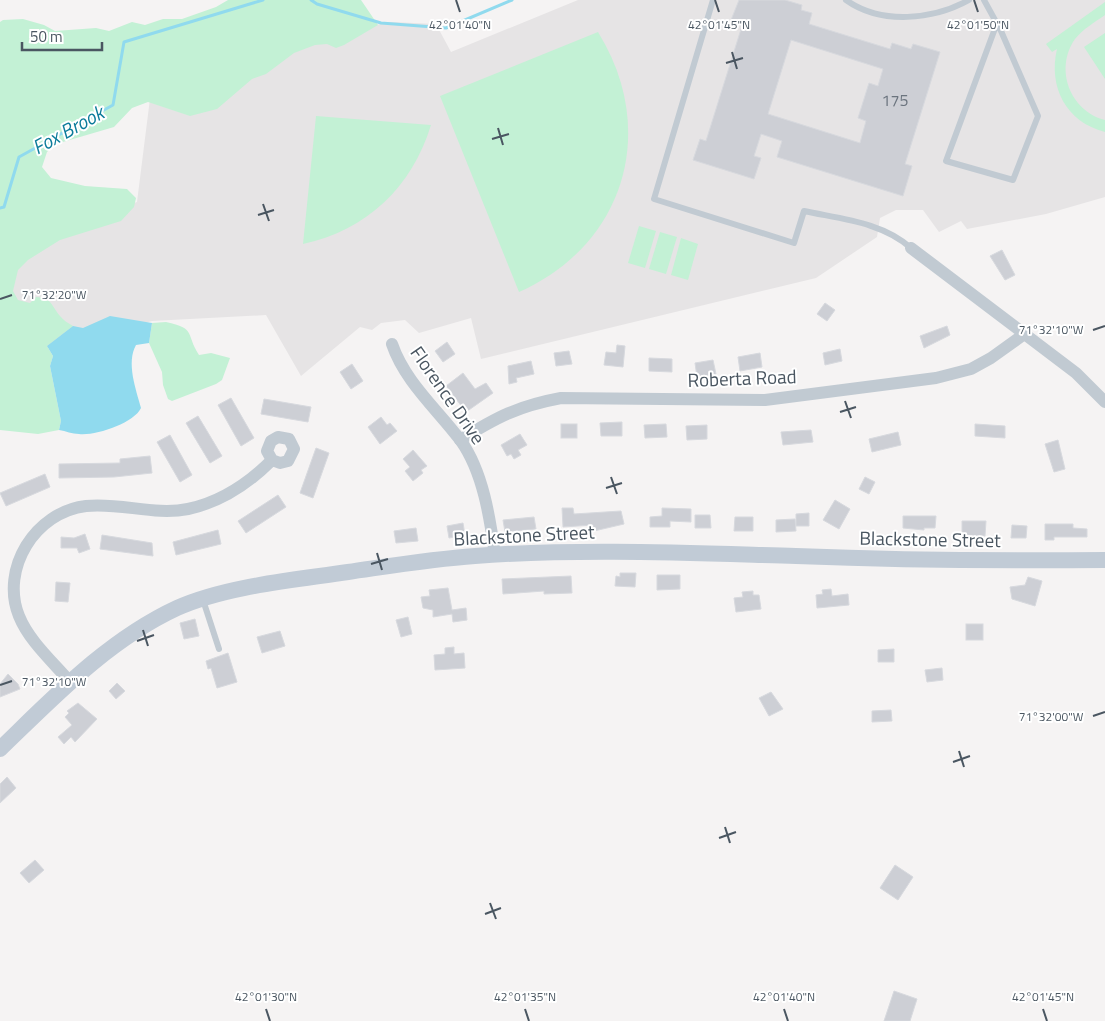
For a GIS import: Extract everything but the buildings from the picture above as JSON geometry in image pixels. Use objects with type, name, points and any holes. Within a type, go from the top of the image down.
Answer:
[{"type":"main road","name":"Blackstone Street","points":[[0,749],[70,682],[132,633],[179,608],[203,599],[303,579],[435,560],[495,555],[626,551],[1028,561],[1105,560]]},
{"type":"street","points":[[911,248],[1023,335],[1081,377],[1105,402]]},
{"type":"street","name":"Roberta Road","points":[[460,440],[504,413],[537,402],[561,398],[765,400],[936,378],[971,368],[991,358],[1023,335]]},
{"type":"street","name":"Florence Drive","points":[[392,344],[404,371],[460,440],[473,464],[490,523],[495,555]]},
{"type":"street","points":[[70,682],[30,635],[19,616],[14,592],[17,568],[23,550],[33,534],[50,520],[67,510],[93,506],[169,511],[188,509],[230,493],[246,484],[272,460]]},
{"type":"lane","points":[[713,0],[654,199],[794,243],[804,211],[882,228],[897,236],[911,248]]},
{"type":"lane","points":[[846,0],[872,12],[908,17],[949,10],[969,0]]},
{"type":"lane","points":[[984,0],[997,23],[1038,116],[1013,180],[946,162],[997,23]]},
{"type":"lane","points":[[203,599],[219,649]]},
{"type":"shaded area","points":[[578,0],[1105,0],[1105,197],[1046,214],[967,229],[961,221],[939,232],[923,210],[896,210],[880,218],[877,237],[816,278],[481,359],[471,318],[419,333],[405,320],[381,323],[372,330],[360,327],[301,376],[266,315],[152,321],[0,360],[0,253],[137,202],[158,35],[371,26],[391,22],[436,24],[451,52]]},
{"type":"green space","points":[[228,0],[361,0],[378,25],[336,48],[327,44],[315,45],[294,53],[266,74],[252,79],[217,109],[190,116],[148,102],[132,108],[114,127],[56,144],[47,152],[42,167],[51,178],[85,186],[127,189],[136,198],[134,207],[121,221],[60,240],[28,260],[18,270],[13,291],[18,300],[30,303],[36,297],[45,299],[51,303],[63,319],[73,326],[47,346],[53,356],[50,366],[61,421],[59,430],[38,434],[0,430],[0,22],[3,20],[23,19],[44,25],[55,31],[96,28],[109,31],[132,22],[145,25],[163,19],[182,19],[216,7]]},
{"type":"green space","points":[[1105,2],[1105,15],[1085,29],[1075,39],[1066,63],[1066,75],[1069,87],[1083,108],[1105,120],[1105,132],[1091,127],[1080,120],[1063,101],[1055,77],[1057,49],[1052,52],[1046,44]]},
{"type":"green space","points":[[598,32],[616,69],[626,107],[628,145],[621,181],[607,215],[585,245],[555,271],[519,292],[440,96]]},
{"type":"green space","points":[[1105,33],[1105,79],[1084,47]]},
{"type":"green space","points":[[316,116],[431,125],[423,147],[412,168],[384,202],[367,217],[347,228],[303,244]]},
{"type":"green space","points":[[639,226],[656,231],[645,268],[628,263]]},
{"type":"green space","points":[[660,232],[677,237],[666,274],[649,269]]},
{"type":"green space","points":[[681,238],[698,244],[688,280],[671,275]]},
{"type":"green space","points":[[166,322],[182,327],[189,333],[199,355],[211,353],[230,358],[222,380],[172,401],[168,399],[163,385],[162,372],[149,343],[152,323]]},
{"type":"water","points":[[110,316],[152,323],[149,343],[136,345],[133,352],[133,376],[141,408],[131,419],[104,431],[74,434],[59,430],[61,421],[50,366],[53,356],[47,346],[73,326],[83,328]]},
{"type":"waterway","name":"Fox Brook","points":[[0,208],[4,207],[19,157],[113,105],[124,42],[263,0]]},
{"type":"waterway","name":"Fox Brook","points":[[311,0],[317,4],[381,23],[446,28],[512,0]]}]
